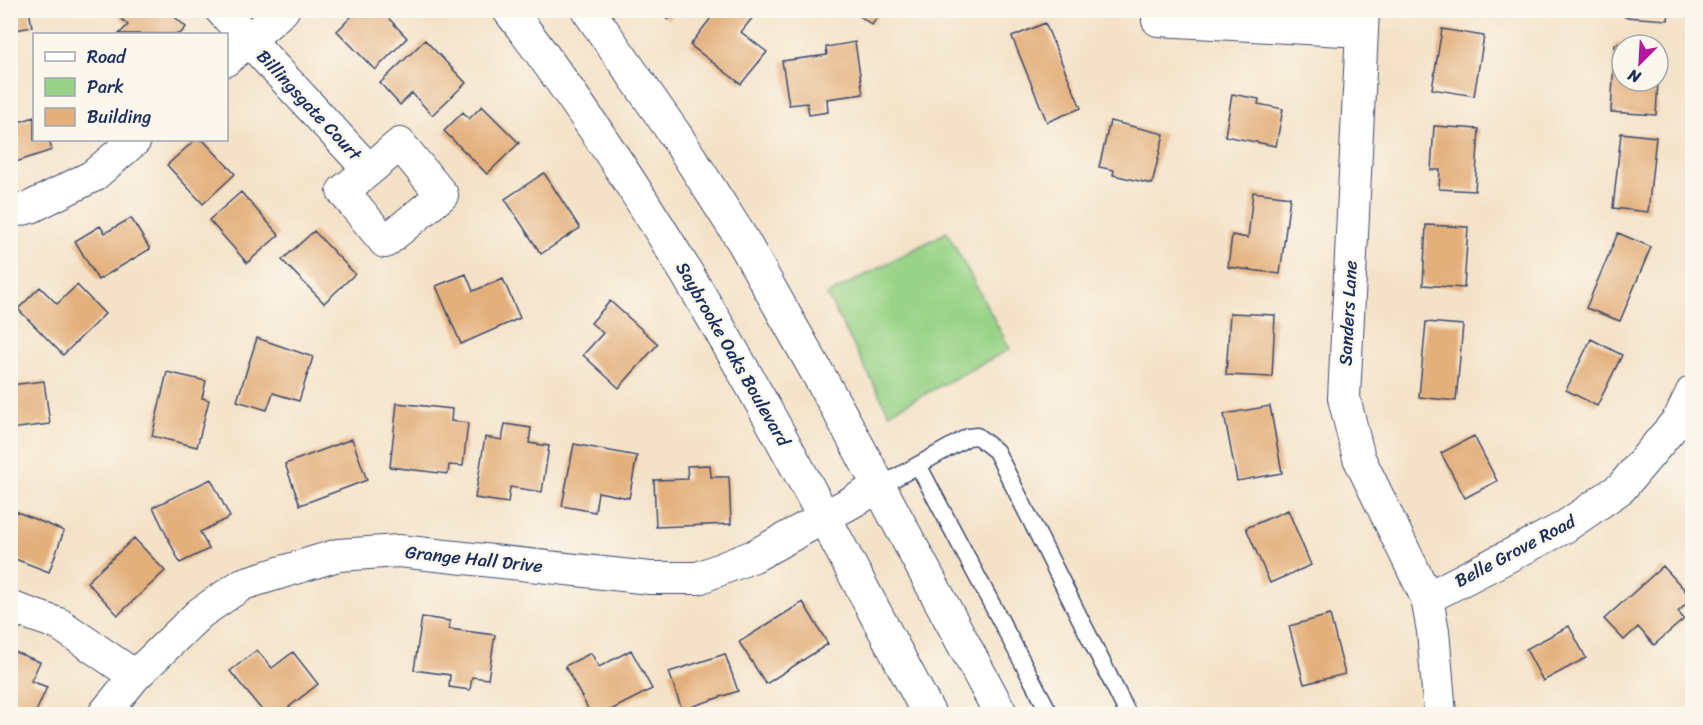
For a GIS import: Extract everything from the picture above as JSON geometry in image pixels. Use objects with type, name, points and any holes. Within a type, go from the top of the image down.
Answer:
[{"type":"street","name":"Billingsgate Court","points":[[221,10],[238,50],[369,170]]},
{"type":"street","points":[[238,50],[283,10]]},
{"type":"street","name":"Saybrooke Oaks Boulevard","points":[[509,10],[617,160],[690,279],[759,397],[930,714]]},
{"type":"street","points":[[588,10],[676,136],[743,241],[840,413],[1001,714]]},
{"type":"street","points":[[1158,20],[1363,21]]},
{"type":"street","name":"Sanders Lane","points":[[1363,21],[1344,398],[1359,459],[1427,597],[1433,631],[1440,714]]},
{"type":"street","points":[[10,212],[31,207],[93,176],[134,141]]},
{"type":"street","name":"Belle Grove Road","points":[[1427,597],[1563,528],[1621,488],[1679,419],[1692,392]]},
{"type":"street","name":"Grange Hall Drive","points":[[104,714],[135,676],[200,613],[243,584],[338,555],[399,551],[650,578],[698,578],[754,556],[879,487]]},
{"type":"street","points":[[10,607],[59,624],[135,676]]},
{"type":"lane","points":[[879,487],[968,438],[977,436],[996,451],[1128,714]]},
{"type":"lane","points":[[918,465],[1050,714]]},
{"type":"green space","points":[[947,232],[1010,349],[889,413],[827,295]]},
{"type":"building","points":[[10,10],[29,10],[32,27],[10,31]]},
{"type":"building","points":[[115,10],[167,10],[186,27],[181,33],[120,33],[128,25],[114,12]]},
{"type":"building","points":[[358,10],[381,10],[407,38],[375,70],[337,31]]},
{"type":"building","points":[[656,10],[676,10],[668,20]]},
{"type":"building","points":[[717,10],[745,10],[753,17],[741,32],[767,52],[741,84],[690,45]]},
{"type":"building","points":[[852,10],[882,10],[872,25]]},
{"type":"building","points":[[1626,10],[1669,10],[1668,20],[1625,17]]},
{"type":"building","points":[[1045,23],[1081,108],[1047,122],[1012,37]]},
{"type":"building","points":[[1442,29],[1484,36],[1474,96],[1432,89]]},
{"type":"building","points":[[425,40],[466,83],[432,115],[412,93],[400,105],[380,83]]},
{"type":"building","points":[[855,42],[863,94],[827,99],[828,112],[809,115],[807,103],[789,105],[782,61],[827,55],[826,47]]},
{"type":"building","points":[[1612,93],[1657,93],[1656,115],[1611,112]]},
{"type":"building","points":[[1232,94],[1259,99],[1258,104],[1283,109],[1276,146],[1225,136]]},
{"type":"building","points":[[482,106],[519,143],[487,174],[444,131],[463,112],[469,119]]},
{"type":"building","points":[[33,117],[33,141],[49,141],[52,150],[10,164],[10,125]]},
{"type":"building","points":[[1110,121],[1164,134],[1152,184],[1113,175],[1114,170],[1099,167]]},
{"type":"building","points":[[1434,126],[1479,129],[1475,191],[1439,189],[1440,170],[1431,170]]},
{"type":"building","points":[[1621,133],[1656,137],[1648,212],[1613,208]]},
{"type":"building","points":[[194,141],[204,141],[235,174],[203,204],[167,165]]},
{"type":"building","points":[[544,173],[580,228],[541,254],[505,199]]},
{"type":"building","points":[[241,192],[279,235],[247,263],[209,220]]},
{"type":"building","points":[[1253,192],[1290,197],[1280,274],[1228,267],[1232,235],[1248,238]]},
{"type":"building","points":[[131,218],[150,249],[98,280],[75,241],[100,226],[105,233]]},
{"type":"building","points":[[1426,225],[1468,227],[1464,288],[1423,285]]},
{"type":"building","points":[[314,231],[355,274],[324,303],[282,260]]},
{"type":"building","points":[[1618,233],[1651,247],[1620,321],[1586,308]]},
{"type":"building","points":[[466,274],[473,291],[503,279],[520,318],[461,344],[436,286]]},
{"type":"building","points":[[77,285],[105,314],[63,355],[18,309],[40,287],[57,304]]},
{"type":"building","points":[[610,301],[658,344],[619,388],[583,355],[603,333],[591,323]]},
{"type":"building","points":[[1230,313],[1275,315],[1272,377],[1226,375]]},
{"type":"building","points":[[1426,322],[1463,325],[1456,401],[1419,397]]},
{"type":"building","points":[[257,338],[313,357],[299,401],[273,393],[267,410],[237,401]]},
{"type":"building","points":[[1591,339],[1622,355],[1597,406],[1566,390]]},
{"type":"building","points":[[167,372],[206,381],[202,398],[209,400],[197,447],[152,436]]},
{"type":"building","points":[[44,381],[50,424],[10,429],[10,385]]},
{"type":"building","points":[[397,403],[452,409],[451,421],[468,423],[463,466],[449,465],[448,474],[390,467]]},
{"type":"building","points":[[1270,406],[1282,473],[1237,481],[1224,414]]},
{"type":"building","points":[[505,424],[531,428],[529,443],[549,446],[542,492],[510,487],[508,503],[475,498],[485,437],[502,440]]},
{"type":"building","points":[[1474,436],[1497,481],[1465,498],[1441,453]]},
{"type":"building","points":[[352,439],[367,480],[300,505],[285,464]]},
{"type":"building","points":[[574,444],[637,456],[629,498],[598,492],[595,512],[562,506]]},
{"type":"building","points":[[710,465],[711,477],[729,477],[731,524],[656,527],[654,480],[688,479],[687,466]]},
{"type":"building","points":[[211,479],[230,517],[200,532],[209,549],[180,563],[153,507]]},
{"type":"building","points":[[10,509],[64,531],[49,572],[10,557]]},
{"type":"building","points":[[1288,510],[1311,565],[1270,583],[1246,528]]},
{"type":"building","points":[[134,538],[165,571],[118,615],[87,582]]},
{"type":"building","points":[[1663,566],[1692,598],[1678,612],[1684,619],[1654,645],[1638,627],[1624,640],[1604,619]]},
{"type":"building","points":[[803,602],[828,644],[766,684],[739,642]]},
{"type":"building","points":[[1330,615],[1345,674],[1304,684],[1289,626]]},
{"type":"building","points":[[422,617],[450,621],[449,629],[495,635],[488,679],[472,677],[470,690],[449,687],[450,675],[414,670]]},
{"type":"building","points":[[1569,626],[1586,658],[1543,681],[1526,649]]},
{"type":"building","points":[[10,650],[40,662],[31,681],[47,687],[35,714],[10,714]]},
{"type":"building","points":[[257,650],[272,668],[293,652],[318,684],[280,714],[265,714],[230,671]]},
{"type":"building","points":[[631,650],[652,689],[603,714],[591,714],[565,666],[591,653],[599,667]]},
{"type":"building","points":[[725,654],[738,691],[682,710],[669,672]]}]
